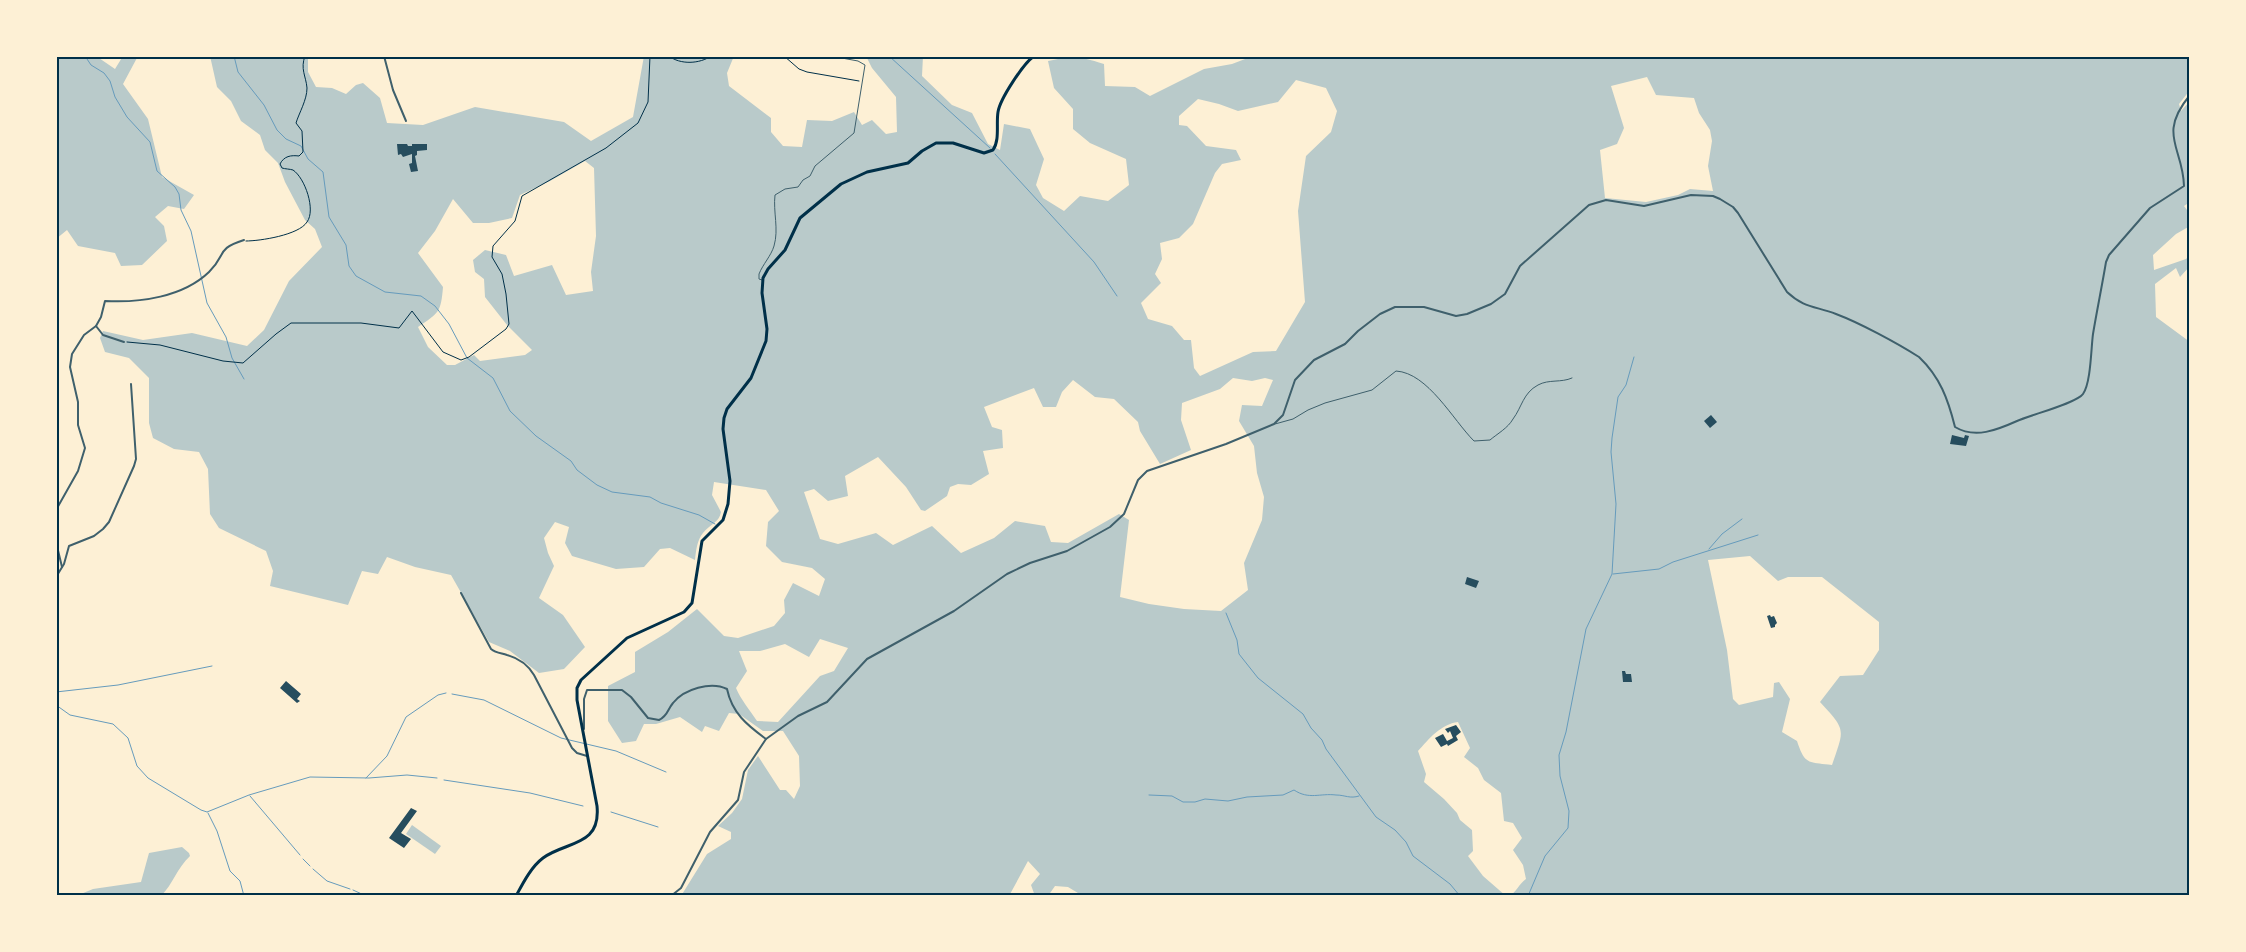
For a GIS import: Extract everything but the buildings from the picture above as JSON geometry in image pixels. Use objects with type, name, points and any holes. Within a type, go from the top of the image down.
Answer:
[{"type":"main road","points":[[516,896],[542,859],[578,844],[587,837],[593,828],[597,812],[576,696],[581,680],[627,638],[680,614],[688,609],[692,603],[702,541],[723,520],[728,504],[730,490],[723,429],[724,418],[727,410],[750,378],[766,341],[767,329],[762,281],[768,269],[785,250],[800,218],[841,184],[867,172],[902,166],[930,146],[942,142],[953,143],[984,153],[993,150],[996,144],[999,106],[1026,63],[1034,56]]},
{"type":"street","points":[[384,56],[393,90],[406,121]]},
{"type":"street","points":[[671,896],[681,888],[710,832],[738,800],[744,772],[766,739],[798,716],[827,702],[868,660],[954,611],[1007,574],[1030,563],[1068,551],[1110,527],[1124,514],[1138,480],[1147,471],[1226,444],[1274,424],[1283,415],[1295,380],[1314,360],[1345,344],[1380,314],[1395,308],[1414,306],[1430,307],[1456,316],[1479,310],[1505,294],[1520,266],[1589,205],[1606,200],[1644,206],[1691,195],[1713,196],[1733,206],[1787,292],[1797,301],[1807,306],[1834,313],[1912,353],[1928,366],[1942,386],[1949,402],[1955,427],[1964,432],[1993,432],[2035,413],[2075,401],[2083,394],[2088,384],[2094,331],[2106,262],[2109,255],[2150,208],[2184,186],[2184,178],[2174,141],[2174,127],[2176,115],[2190,96]]},
{"type":"street","points":[[56,510],[78,471],[85,448],[78,425],[78,402],[70,367],[72,354],[84,336],[96,326],[101,317],[105,301],[157,298],[176,293],[198,280],[215,266],[222,252],[229,245],[244,240]]},
{"type":"street","points":[[96,326],[103,335],[124,342]]},
{"type":"street","points":[[56,577],[62,567],[69,546],[94,536],[109,522],[134,466],[136,460],[131,384]]},
{"type":"street","points":[[56,542],[62,567]]},
{"type":"street","points":[[461,594],[493,651],[517,659],[532,672],[568,741],[577,753],[587,756]]},
{"type":"street","points":[[56,637],[58,655],[56,674]]},
{"type":"street","points":[[583,735],[584,699],[587,690],[622,690],[632,697],[648,718],[659,720],[669,712],[677,698],[708,686],[727,689],[730,702],[739,716],[766,739]]},
{"type":"lane","points":[[762,281],[759,279],[759,274],[774,247],[775,195],[798,187],[803,180],[810,176],[815,166],[854,133],[859,114],[865,65],[858,61],[831,56]]},
{"type":"lane","points":[[1274,424],[1293,419],[1325,403],[1372,390],[1396,371],[1404,371],[1428,387],[1447,405],[1462,428],[1474,441],[1490,440],[1513,420],[1521,402],[1538,384],[1549,381],[1564,382],[1572,378]]},
{"type":"path","points":[[244,240],[260,240],[290,233],[306,224],[311,215],[311,202],[298,176],[293,170],[282,168],[280,164],[286,157],[299,156],[303,152],[302,131],[296,124],[307,90],[302,64],[305,56]]},
{"type":"path","points":[[124,342],[160,345],[243,363],[276,334],[291,324],[360,323],[399,328],[412,311],[444,352],[461,360],[469,356],[506,329],[509,324],[502,274],[492,257],[493,246],[515,220],[522,196],[606,148],[638,123],[648,102],[650,56]]},
{"type":"path","points":[[670,56],[677,61],[692,62],[706,60],[711,56]]},
{"type":"path","points":[[784,56],[798,69],[807,72],[862,82]]},
{"type":"shaded area","points":[[56,56],[96,56],[115,69],[123,56],[138,56],[123,84],[148,119],[162,177],[194,195],[184,209],[168,206],[155,217],[164,226],[167,241],[142,265],[121,266],[115,253],[78,246],[67,230],[56,239]]},
{"type":"shaded area","points":[[210,56],[308,56],[308,72],[316,87],[332,88],[346,94],[356,85],[363,83],[380,98],[387,123],[423,125],[475,107],[564,122],[591,141],[633,117],[644,56],[734,56],[727,73],[729,86],[771,118],[771,132],[783,146],[802,147],[807,120],[832,121],[854,112],[862,125],[872,120],[886,134],[897,132],[896,97],[872,68],[866,56],[923,56],[922,76],[952,105],[972,113],[988,144],[1000,150],[1004,124],[1030,129],[1044,159],[1036,185],[1043,198],[1064,211],[1080,196],[1108,201],[1129,185],[1126,159],[1090,143],[1073,129],[1073,109],[1054,88],[1048,61],[1071,57],[1104,64],[1105,86],[1135,87],[1150,96],[1204,69],[1232,64],[1253,56],[2190,56],[2190,90],[2179,104],[2181,111],[2190,101],[2190,202],[2184,206],[2190,214],[2190,226],[2176,234],[2153,255],[2154,270],[2186,259],[2190,255],[2190,266],[2180,277],[2176,268],[2155,284],[2156,317],[2190,342],[2190,896],[1510,896],[1526,879],[1523,865],[1513,850],[1522,838],[1513,823],[1504,821],[1501,793],[1484,780],[1478,768],[1464,757],[1470,748],[1458,722],[1441,729],[1418,751],[1426,774],[1424,782],[1444,799],[1457,813],[1460,820],[1472,830],[1473,851],[1468,856],[1483,876],[1506,896],[1083,896],[1068,887],[1055,886],[1048,896],[1035,896],[1031,885],[1040,874],[1028,861],[1009,896],[681,896],[707,854],[731,839],[731,832],[718,826],[732,813],[742,799],[748,770],[758,756],[780,790],[786,790],[794,799],[800,786],[799,756],[783,731],[763,731],[739,714],[729,713],[719,731],[705,726],[702,732],[680,717],[656,724],[644,724],[636,741],[622,743],[608,721],[608,686],[635,672],[635,652],[668,632],[697,609],[724,636],[738,638],[774,626],[785,613],[784,600],[793,583],[819,596],[825,579],[812,568],[782,562],[766,546],[768,522],[779,511],[766,490],[714,482],[712,495],[721,512],[716,521],[699,539],[695,560],[670,548],[660,549],[644,567],[616,569],[572,556],[565,543],[569,527],[555,522],[544,538],[554,566],[539,598],[563,615],[585,647],[564,669],[539,673],[510,651],[489,642],[451,575],[415,567],[387,557],[378,574],[362,571],[348,605],[270,586],[273,571],[266,551],[219,528],[210,514],[208,469],[199,452],[174,449],[153,438],[149,423],[149,378],[129,358],[105,352],[100,338],[103,331],[143,340],[192,333],[247,346],[264,330],[289,281],[322,247],[315,229],[305,220],[285,182],[278,163],[265,150],[260,135],[241,121],[231,101],[217,87]],"holes":[[[1647,77],[1656,95],[1694,98],[1699,113],[1710,130],[1712,141],[1708,166],[1713,191],[1690,189],[1678,195],[1646,202],[1605,198],[1600,150],[1617,144],[1624,128],[1611,86]],[[1296,80],[1326,88],[1337,111],[1331,132],[1306,156],[1298,211],[1305,302],[1276,351],[1253,352],[1200,376],[1194,368],[1191,340],[1184,340],[1172,326],[1148,319],[1141,303],[1161,283],[1155,274],[1162,259],[1160,243],[1179,238],[1193,224],[1215,173],[1222,164],[1241,160],[1236,150],[1206,146],[1187,126],[1179,125],[1179,116],[1198,99],[1238,111],[1278,102]],[[585,161],[594,168],[596,236],[591,272],[593,291],[566,295],[552,265],[514,276],[506,255],[485,250],[473,260],[475,272],[484,279],[485,297],[507,325],[532,350],[525,355],[480,361],[474,355],[455,365],[447,365],[428,347],[418,327],[438,311],[443,287],[418,253],[435,231],[453,199],[473,223],[489,223],[512,218],[520,195]],[[1233,378],[1252,381],[1265,378],[1273,380],[1262,406],[1242,405],[1239,421],[1254,446],[1257,473],[1264,497],[1262,520],[1244,563],[1248,590],[1221,611],[1184,609],[1149,604],[1120,597],[1129,520],[1119,514],[1068,543],[1051,542],[1045,526],[1015,521],[994,538],[961,553],[932,526],[893,545],[876,533],[838,544],[820,539],[804,492],[814,489],[828,501],[848,496],[845,476],[878,457],[906,487],[921,510],[925,511],[947,496],[950,487],[958,484],[971,485],[989,474],[983,451],[1003,448],[1002,430],[992,427],[984,407],[1034,388],[1043,407],[1056,407],[1062,392],[1073,380],[1095,397],[1114,399],[1138,422],[1140,431],[1160,464],[1191,450],[1181,420],[1182,403],[1220,389]],[[1750,556],[1778,581],[1788,577],[1822,577],[1879,622],[1879,650],[1863,675],[1840,676],[1820,702],[1835,719],[1841,731],[1841,737],[1832,765],[1809,761],[1802,754],[1797,741],[1782,732],[1790,699],[1779,682],[1774,683],[1773,697],[1739,705],[1733,699],[1727,650],[1708,560]],[[820,639],[848,648],[834,671],[820,676],[778,722],[757,721],[736,688],[747,671],[739,651],[760,651],[785,644],[809,657]]]},
{"type":"shaded area","points":[[412,825],[441,846],[435,854],[406,834]]},
{"type":"shaded area","points":[[182,847],[190,856],[161,896],[76,896],[93,889],[141,882],[149,853]]},
{"type":"waterway","points":[[85,56],[91,65],[104,73],[110,81],[115,97],[127,117],[150,142],[157,171],[175,187],[179,194],[181,210],[191,231],[207,303],[226,337],[232,358],[244,379]]},
{"type":"waterway","points":[[234,56],[238,72],[264,105],[277,130],[286,139],[301,146],[308,159],[323,172],[329,217],[346,245],[349,266],[356,276],[385,292],[421,296],[435,306],[449,324],[467,358],[493,378],[510,411],[536,436],[571,461],[577,470],[597,485],[612,492],[650,497],[661,503],[699,515],[715,524]]},
{"type":"waterway","points":[[889,56],[990,148]]},
{"type":"waterway","points":[[995,154],[1094,262],[1117,296]]},
{"type":"waterway","points":[[1528,896],[1545,856],[1568,828],[1569,811],[1560,776],[1559,755],[1566,732],[1586,629],[1612,574],[1616,504],[1611,452],[1612,438],[1618,397],[1626,385],[1634,357]]},
{"type":"waterway","points":[[1709,549],[1722,534],[1742,519]]},
{"type":"waterway","points":[[1613,574],[1659,569],[1673,562],[1758,535]]},
{"type":"waterway","points":[[1226,613],[1237,640],[1239,654],[1258,678],[1303,714],[1311,728],[1322,740],[1326,749],[1376,817],[1395,830],[1406,842],[1413,856],[1450,884],[1460,896]]},
{"type":"waterway","points":[[56,692],[118,685],[212,666]]},
{"type":"waterway","points":[[366,778],[387,756],[406,717],[438,695],[446,693]]},
{"type":"waterway","points":[[452,694],[484,700],[561,738],[616,751],[666,772]]},
{"type":"waterway","points":[[56,705],[70,715],[113,724],[128,738],[137,766],[148,778],[207,812],[249,795],[310,777],[369,778],[407,775],[437,778]]},
{"type":"waterway","points":[[444,780],[530,793],[583,806]]},
{"type":"waterway","points":[[1149,795],[1172,796],[1183,802],[1195,802],[1205,799],[1228,801],[1247,797],[1283,795],[1294,790],[1305,795],[1359,796]]},
{"type":"waterway","points":[[250,796],[300,855]]},
{"type":"waterway","points":[[611,812],[658,827]]},
{"type":"waterway","points":[[208,813],[217,831],[230,871],[240,881],[244,896]]},
{"type":"waterway","points":[[303,859],[310,866]]},
{"type":"waterway","points":[[313,869],[327,881],[350,889]]},
{"type":"waterway","points":[[353,890],[366,896]]}]
